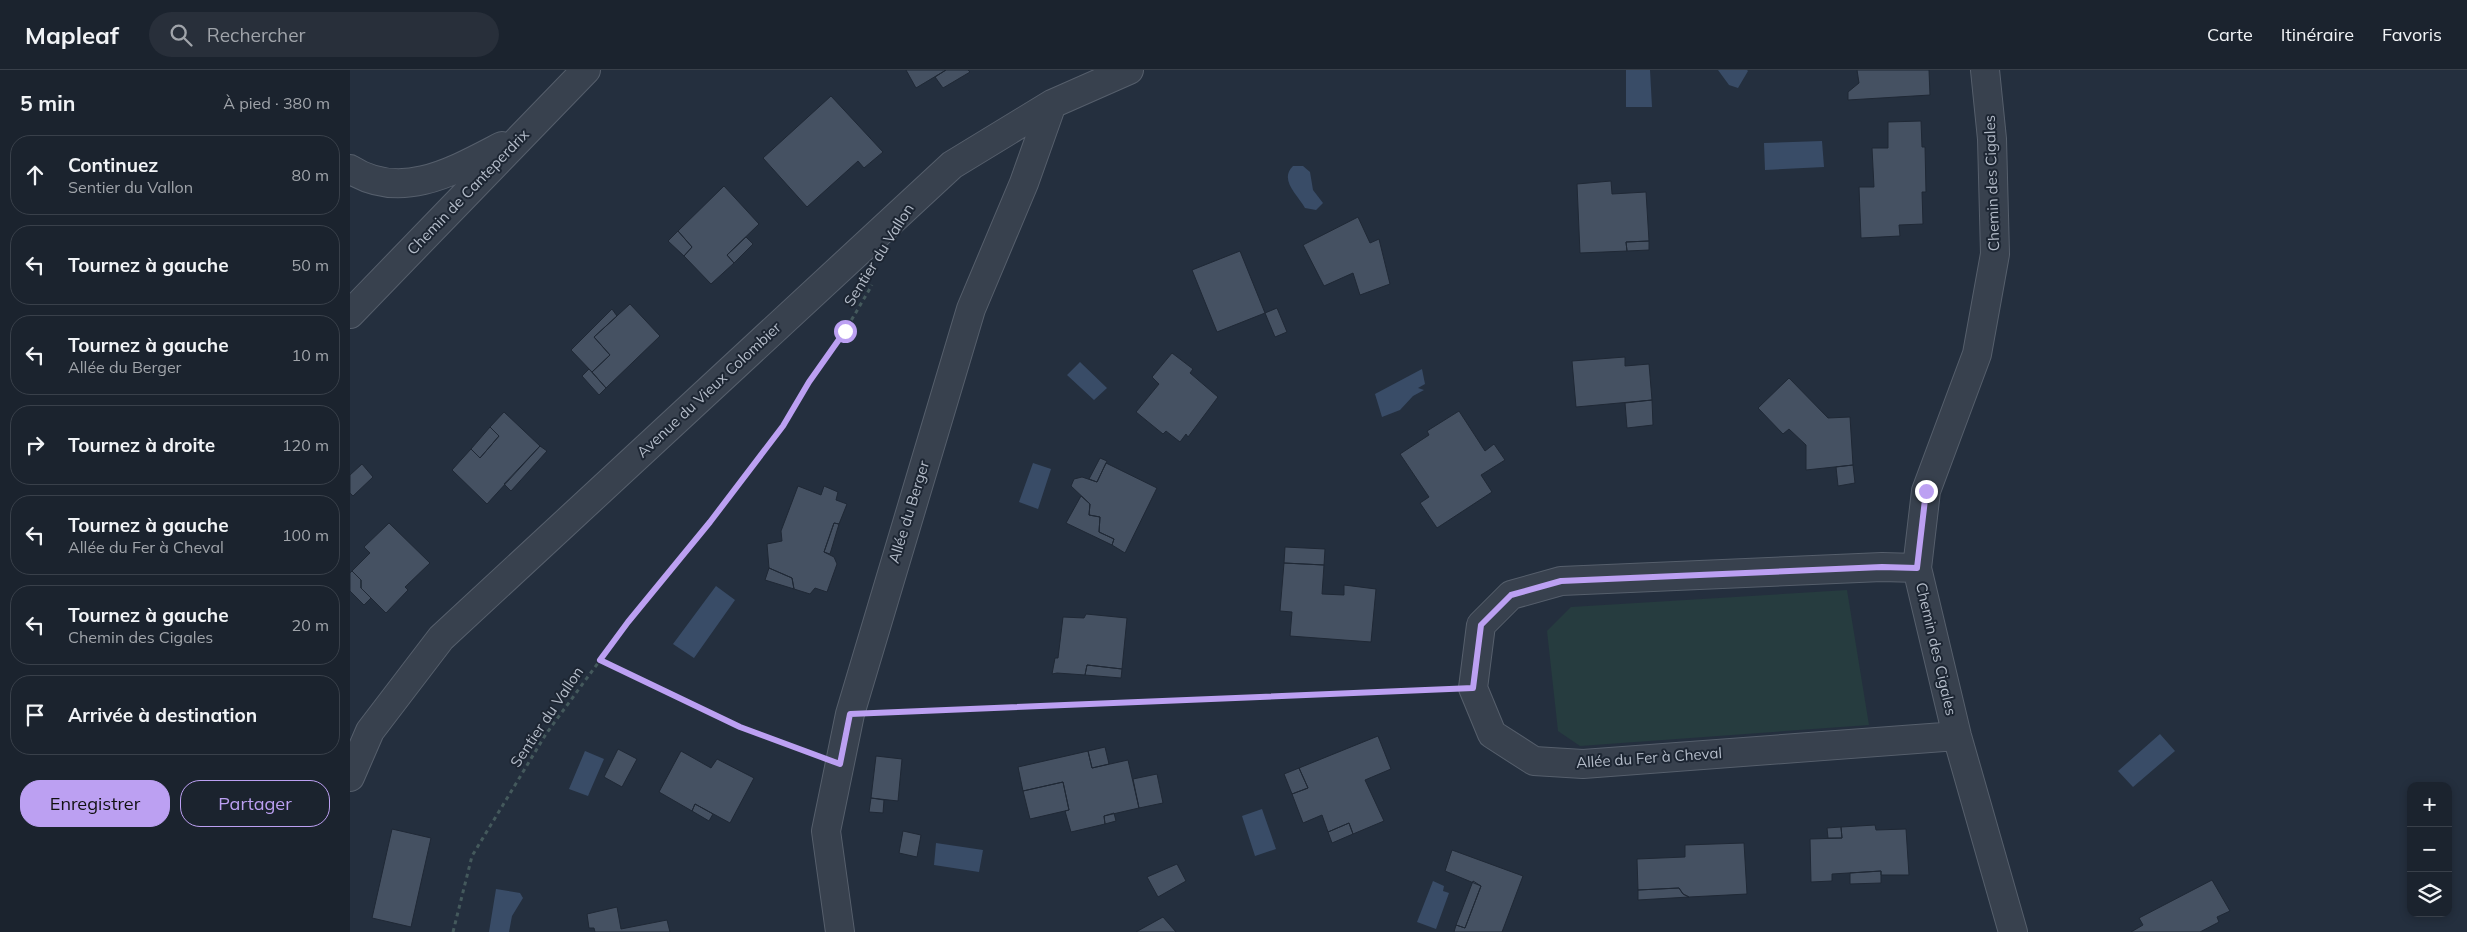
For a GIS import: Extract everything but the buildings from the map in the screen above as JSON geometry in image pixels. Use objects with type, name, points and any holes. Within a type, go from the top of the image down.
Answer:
[{"type":"street","name":"Chemin de Canteperdrix","points":[[350,314],[586,70]]},
{"type":"street","name":"Avenue du Vieux Colombier","points":[[350,777],[370,730],[441,638],[952,165],[1052,104],[1129,70]]},
{"type":"street","name":"Chemin des Cigales","points":[[1985,70],[1992,139],[1995,254],[1977,354],[1926,491],[1917,568],[1957,736],[2013,932]]},
{"type":"street","name":"Allée du Berger","points":[[840,932],[826,831],[850,714],[971,309],[1024,183],[1052,104]]},
{"type":"street","points":[[350,169],[372,181],[390,184],[426,181],[470,163],[525,134]]},
{"type":"street","name":"Allée du Fer à Cheval","points":[[1917,568],[1814,570],[1570,580],[1552,583],[1511,595],[1481,625],[1473,688],[1492,734],[1534,761],[1583,764],[1957,736]]},
{"type":"path","name":"Sentier du Vallon","points":[[453,932],[472,856],[546,734],[628,622],[710,522],[783,426],[809,382],[845,331],[874,281]]},
{"type":"path","points":[[600,660],[740,727],[840,764]]},
{"type":"path","points":[[850,714],[1473,688]]},
{"type":"green space","points":[[1847,590],[1869,725],[1580,746],[1558,731],[1547,631],[1571,607]]},
{"type":"water","points":[[1626,70],[1650,70],[1652,107],[1626,107]]},
{"type":"water","points":[[1718,70],[1748,71],[1738,88],[1729,85]]},
{"type":"water","points":[[1822,141],[1824,167],[1765,170],[1764,143]]},
{"type":"water","points":[[1293,166],[1303,166],[1310,172],[1313,190],[1323,203],[1316,210],[1305,208],[1291,187],[1288,176]]},
{"type":"water","points":[[1080,362],[1107,388],[1094,400],[1067,375]]},
{"type":"water","points":[[1422,369],[1425,384],[1418,388],[1424,390],[1413,396],[1400,410],[1382,417],[1375,394]]},
{"type":"water","points":[[1033,463],[1051,469],[1038,509],[1019,502]]},
{"type":"water","points":[[716,586],[735,600],[694,658],[673,644]]},
{"type":"water","points":[[2160,734],[2175,751],[2133,787],[2118,771]]},
{"type":"water","points":[[585,751],[604,759],[588,796],[569,789]]},
{"type":"water","points":[[1262,809],[1276,849],[1255,856],[1242,816]]},
{"type":"water","points":[[936,843],[983,850],[979,872],[934,865]]},
{"type":"water","points":[[1433,881],[1444,886],[1443,891],[1449,893],[1436,929],[1417,922]]},
{"type":"water","points":[[496,889],[520,893],[523,898],[512,916],[509,932],[489,932]]},
{"type":"route","points":[[845,331],[809,382],[783,426],[710,522],[628,622],[600,660],[740,727],[840,764],[850,714],[1473,688],[1481,625],[1511,595],[1561,581],[1882,567],[1917,568],[1926,491]]}]
